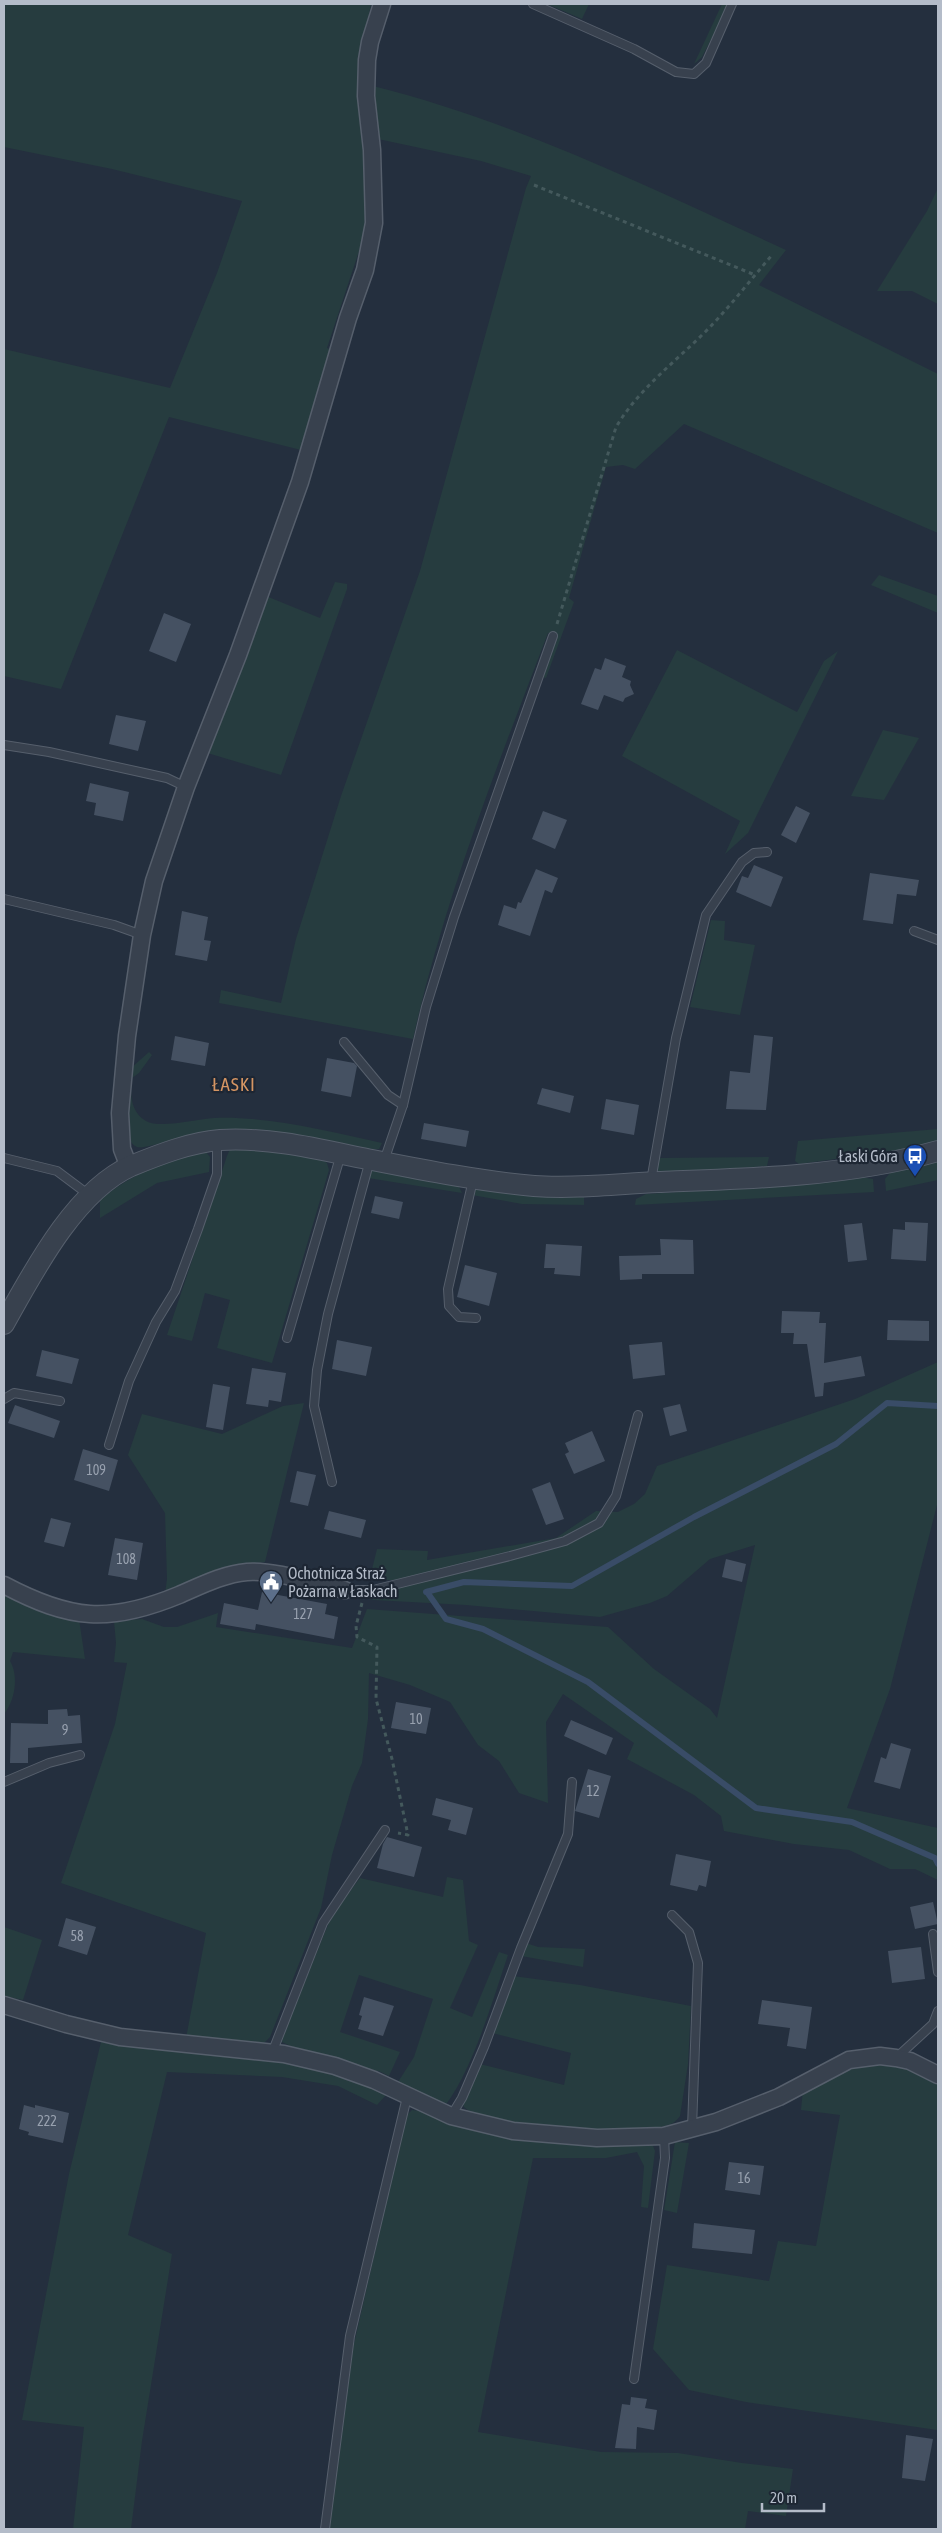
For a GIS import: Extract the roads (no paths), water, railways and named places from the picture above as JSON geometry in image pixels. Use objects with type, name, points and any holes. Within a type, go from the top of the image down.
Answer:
[{"type":"street","points":[[128,1167],[122,1149],[120,1114],[127,1036],[142,935],[154,880],[186,787],[238,655],[300,482],[348,318],[365,270],[374,223],[372,150],[366,96],[368,60],[370,42],[382,4]]},
{"type":"street","points":[[4,1324],[57,1236],[89,1195],[128,1167],[178,1150],[217,1140],[255,1140],[299,1145],[473,1180],[538,1186],[755,1178],[879,1164],[938,1151]]},
{"type":"street","points":[[4,1585],[53,1608],[89,1615],[129,1612],[150,1607],[216,1580],[248,1572],[265,1573],[345,1590]]},
{"type":"street","points":[[4,2005],[66,2024],[120,2037],[272,2052],[335,2066],[374,2080],[451,2116],[513,2131],[598,2138],[664,2136],[716,2122],[763,2104],[849,2060],[880,2056],[896,2058],[910,2061],[938,2075]]},
{"type":"lane","points":[[533,4],[634,49],[676,72],[694,74],[706,63],[732,4]]},
{"type":"lane","points":[[332,1482],[314,1406],[317,1370],[328,1314],[377,1161],[403,1106],[426,1007],[454,916],[553,636]]},
{"type":"lane","points":[[4,745],[49,752],[167,778],[186,787]]},
{"type":"lane","points":[[651,1183],[676,1038],[706,916],[742,862],[754,854],[767,852]]},
{"type":"lane","points":[[4,899],[114,925],[142,935]]},
{"type":"lane","points":[[914,931],[938,940]]},
{"type":"lane","points":[[344,1042],[388,1095],[403,1106]]},
{"type":"lane","points":[[109,1445],[129,1381],[156,1322],[175,1291],[198,1230],[217,1174],[217,1140]]},
{"type":"lane","points":[[287,1338],[341,1154]]},
{"type":"lane","points":[[4,1158],[58,1171],[89,1195]]},
{"type":"lane","points":[[473,1180],[448,1289],[449,1306],[459,1317],[476,1318]]},
{"type":"lane","points":[[4,1400],[14,1394],[60,1401]]},
{"type":"lane","points":[[345,1590],[373,1590],[565,1541],[598,1523],[616,1496],[638,1415]]},
{"type":"lane","points":[[4,1782],[49,1763],[80,1754]]},
{"type":"lane","points":[[451,2116],[462,2098],[484,2047],[521,1948],[568,1834],[572,1782]]},
{"type":"lane","points":[[272,2052],[323,1923],[385,1830]]},
{"type":"lane","points":[[672,1915],[689,1932],[698,1963],[692,2128]]},
{"type":"lane","points":[[933,1934],[938,1972]]},
{"type":"lane","points":[[896,2058],[933,2024],[938,2011]]},
{"type":"lane","points":[[325,2529],[350,2336],[407,2097]]},
{"type":"lane","points":[[634,2379],[665,2158],[664,2136]]},
{"type":"waterway","points":[[426,1592],[464,1582],[572,1586],[694,1517],[836,1444],[887,1403],[938,1406]]},
{"type":"waterway","points":[[427,1592],[446,1619],[483,1629],[588,1682],[756,1808],[852,1822],[935,1858],[938,1864]]},
{"type":"place","name":"Łaski Góra","points":[[915,1177]]},
{"type":"place","name":"Ochotnicza Straż Pożarna w Łaskach","points":[[271,1603]]},
{"type":"district","name":"ŁASKI","points":[[234,1084]]}]
